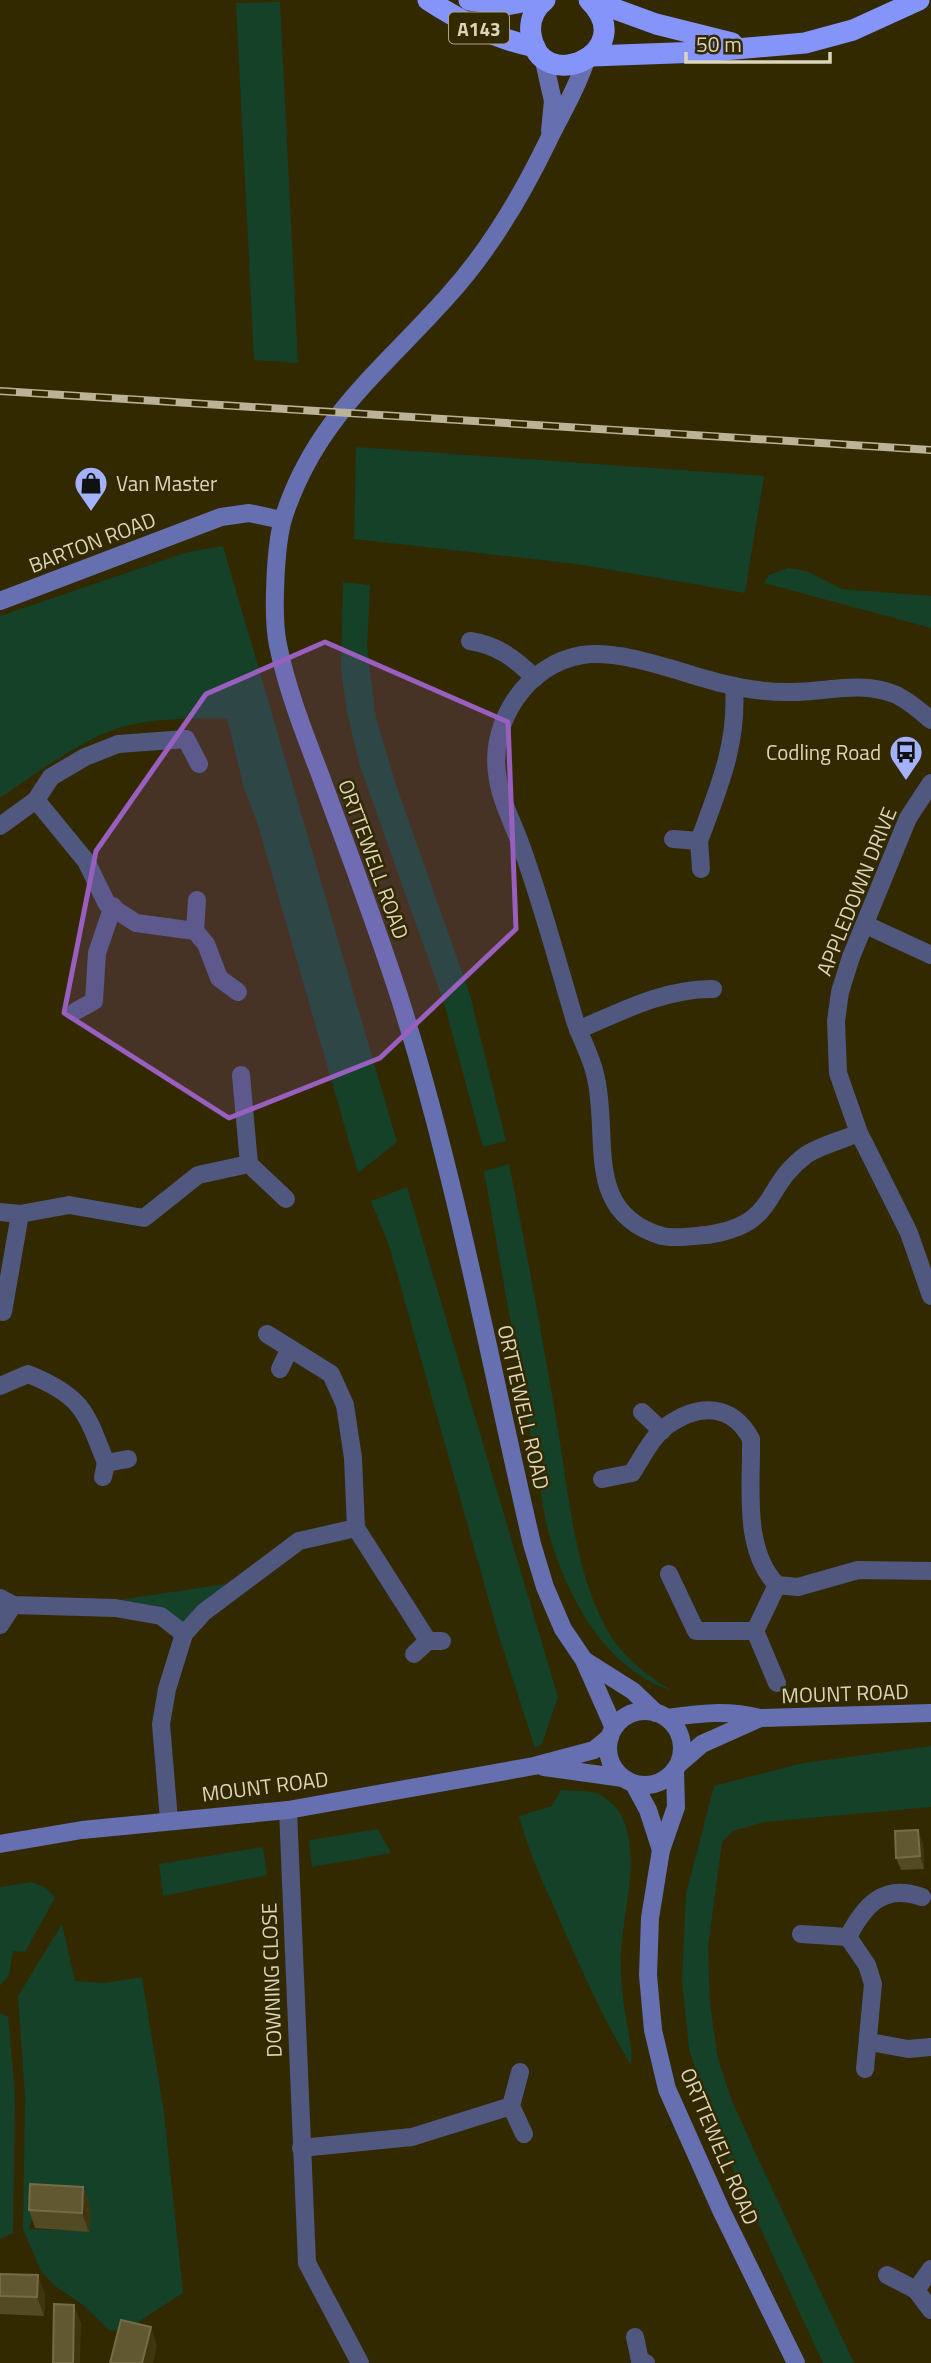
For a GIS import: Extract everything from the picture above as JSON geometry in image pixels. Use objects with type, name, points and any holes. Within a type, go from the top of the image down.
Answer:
[{"type":"highway","name":"A143","points":[[428,0],[458,20],[539,52]]},
{"type":"highway","name":"A143","points":[[469,0],[506,5],[534,0]]},
{"type":"highway","points":[[545,0],[533,14],[530,25],[539,52],[564,66],[589,58],[805,43],[853,30],[919,0]]},
{"type":"highway","points":[[589,0],[601,16],[603,37],[589,58]]},
{"type":"highway","points":[[589,0],[656,24],[748,47]]},
{"type":"street","name":"ORTTEWELL ROAD","points":[[539,52],[553,101],[550,138]]},
{"type":"street","name":"ORTTEWELL ROAD","points":[[589,58],[576,93],[550,138],[534,173],[483,254],[447,298],[377,368],[307,457],[282,520],[276,580],[277,643],[309,743],[400,1000],[442,1152],[545,1587],[563,1629],[584,1660],[612,1732]]},
{"type":"street","name":"BARTON ROAD","points":[[0,601],[221,517],[249,513],[282,520]]},
{"type":"street","points":[[470,641],[491,644],[512,657],[535,678]]},
{"type":"street","points":[[859,1133],[807,1154],[787,1174],[771,1200],[753,1220],[730,1231],[666,1237],[640,1227],[619,1209],[606,1187],[601,1161],[601,1102],[595,1072],[578,1030],[523,849],[503,803],[496,771],[497,748],[505,716],[517,695],[535,678],[581,655],[619,656],[734,686],[788,692],[861,686],[896,695],[931,720]]},
{"type":"street","points":[[701,869],[699,841],[722,780],[736,720],[734,686]]},
{"type":"street","points":[[0,826],[36,800],[51,777],[85,757],[118,744],[186,739],[199,764]]},
{"type":"street","name":"APPLEDOWN DRIVE","points":[[931,783],[908,818],[840,992],[836,1021],[838,1073],[859,1133],[909,1233],[931,1296]]},
{"type":"street","points":[[36,800],[86,861],[107,904],[136,923],[195,931],[206,944],[219,978],[238,992]]},
{"type":"street","points":[[673,839],[699,841]]},
{"type":"street","points":[[195,931],[197,900]]},
{"type":"street","points":[[76,1011],[94,1001],[97,953],[113,906]]},
{"type":"street","points":[[866,925],[931,955]]},
{"type":"street","points":[[578,1030],[634,1006],[694,989],[713,989]]},
{"type":"street","points":[[241,1075],[249,1164],[286,1199]]},
{"type":"street","points":[[0,1212],[20,1214],[69,1205],[144,1218],[198,1175],[249,1164]]},
{"type":"street","points":[[3,1312],[20,1214]]},
{"type":"street","points":[[267,1334],[331,1374],[345,1405],[353,1458],[356,1528],[435,1641],[414,1654]]},
{"type":"street","points":[[280,1369],[289,1350]]},
{"type":"street","points":[[0,1386],[28,1374],[51,1383],[84,1409],[104,1470],[128,1459]]},
{"type":"street","points":[[602,1479],[632,1473],[662,1431],[696,1411],[729,1413],[744,1425],[751,1438],[753,1530],[760,1560],[767,1575],[777,1585],[798,1587],[858,1570],[931,1571]]},
{"type":"street","points":[[642,1412],[662,1431]]},
{"type":"street","points":[[169,1820],[161,1724],[167,1689],[184,1634],[204,1612],[299,1541],[356,1528]]},
{"type":"street","points":[[669,1574],[696,1631],[755,1631]]},
{"type":"street","points":[[777,1585],[755,1631],[777,1683]]},
{"type":"street","points":[[0,1625],[7,1602],[115,1608],[161,1616],[184,1634]]},
{"type":"street","name":"ORTTEWELL ROAD","points":[[584,1660],[633,1691],[662,1715]]},
{"type":"street","name":"MOUNT ROAD","points":[[662,1715],[736,1712],[760,1718],[931,1713]]},
{"type":"street","points":[[633,1713],[662,1715],[681,1738],[677,1766],[664,1781],[650,1785],[629,1781],[613,1766],[608,1752],[612,1732],[633,1713]]},
{"type":"street","name":"MOUNT ROAD","points":[[677,1766],[702,1744],[760,1718]]},
{"type":"street","name":"MOUNT ROAD","points":[[0,1844],[169,1820],[288,1810],[534,1766],[594,1750],[612,1732]]},
{"type":"street","name":"MOUNT ROAD","points":[[534,1766],[600,1772],[629,1781]]},
{"type":"street","name":"ORTTEWELL ROAD","points":[[677,1766],[676,1807],[661,1850],[650,1918],[648,1975],[653,2030],[667,2089],[721,2210],[796,2363]]},
{"type":"street","name":"ORTTEWELL ROAD","points":[[629,1781],[648,1810],[661,1850]]},
{"type":"street","name":"DOWNING CLOSE","points":[[288,1810],[307,2263],[360,2363]]},
{"type":"street","points":[[848,1937],[863,1910],[874,1900],[896,1894],[922,1897]]},
{"type":"street","points":[[801,1934],[848,1937]]},
{"type":"street","points":[[848,1937],[867,1965],[873,1984],[870,2042],[865,2069]]},
{"type":"street","points":[[870,2042],[908,2049],[931,2047]]},
{"type":"street","points":[[520,2072],[511,2106],[524,2134]]},
{"type":"street","points":[[301,2148],[412,2137],[511,2106]]},
{"type":"street","points":[[916,2290],[931,2269]]},
{"type":"street","points":[[887,2275],[916,2290],[931,2310]]},
{"type":"street","points":[[635,2337],[640,2362]]},
{"type":"highlighted area","points":[[325,642],[508,722],[516,929],[380,1058],[229,1118],[64,1013],[96,851],[206,694]]},
{"type":"green space","points":[[280,2],[298,363],[254,360],[236,3]]},
{"type":"green space","points":[[356,447],[764,476],[745,593],[577,564],[354,539]]},
{"type":"green space","points":[[223,546],[397,1142],[358,1173],[258,825],[244,788],[227,718],[153,721],[124,726],[67,753],[0,798],[0,616],[188,552]]},
{"type":"green space","points":[[788,568],[806,571],[842,589],[931,596],[931,628],[764,583],[769,575]]},
{"type":"green space","points":[[343,582],[370,585],[367,647],[376,718],[396,785],[470,995],[506,1141],[483,1147],[444,1003],[360,766],[347,712],[341,669]]},
{"type":"green space","points":[[509,1164],[547,1363],[574,1530],[586,1580],[605,1626],[618,1646],[643,1671],[672,1691],[647,1680],[625,1664],[606,1645],[575,1600],[554,1549],[546,1523],[484,1171]]},
{"type":"green space","points":[[407,1187],[558,1697],[542,1744],[535,1748],[498,1633],[389,1245],[371,1201]]},
{"type":"green space","points":[[225,1584],[183,1633],[99,1603]]},
{"type":"green space","points":[[931,1746],[931,1807],[764,1822],[733,1831],[722,1842],[708,1947],[710,2005],[718,2058],[730,2096],[854,2363],[823,2363],[718,2137],[689,2049],[682,1980],[686,1894],[714,1786],[803,1763]]},
{"type":"green space","points":[[561,1790],[598,1794],[615,1806],[625,1823],[630,1843],[630,1866],[621,1969],[631,2065],[575,1954],[536,1866],[519,1816],[552,1806]]},
{"type":"green space","points":[[378,1829],[391,1853],[312,1867],[309,1840]]},
{"type":"green space","points":[[263,1847],[267,1875],[163,1896],[159,1864]]},
{"type":"green space","points":[[32,1882],[46,1888],[55,1898],[25,1952],[13,1951],[9,1975],[0,1986],[0,1887]]},
{"type":"green space","points":[[62,1924],[75,1981],[104,1983],[142,1977],[164,2113],[183,2293],[124,2331],[109,2330],[83,2305],[55,2286],[41,2271],[23,2229],[25,2097],[18,1996]],"holes":[[[37,2203],[89,2231],[29,2229]]]},
{"type":"green space","points":[[0,2013],[8,2017],[15,2093],[13,2233],[0,2239]]},
{"type":"building","points":[[918,1830],[920,1856],[896,1858],[895,1831]]},
{"type":"building","points":[[30,2184],[83,2187],[82,2213],[29,2210]]},
{"type":"building","points":[[0,2274],[38,2275],[37,2297],[0,2296]]},
{"type":"building","points":[[54,2304],[74,2305],[73,2363],[53,2363]]},
{"type":"building","points":[[121,2320],[151,2327],[142,2363],[110,2363]]},
{"type":"railway","points":[[0,391],[931,450]]},
{"type":"place","name":"Van Master","points":[[91,513]]},
{"type":"place","name":"Codling Road","points":[[906,782]]}]
